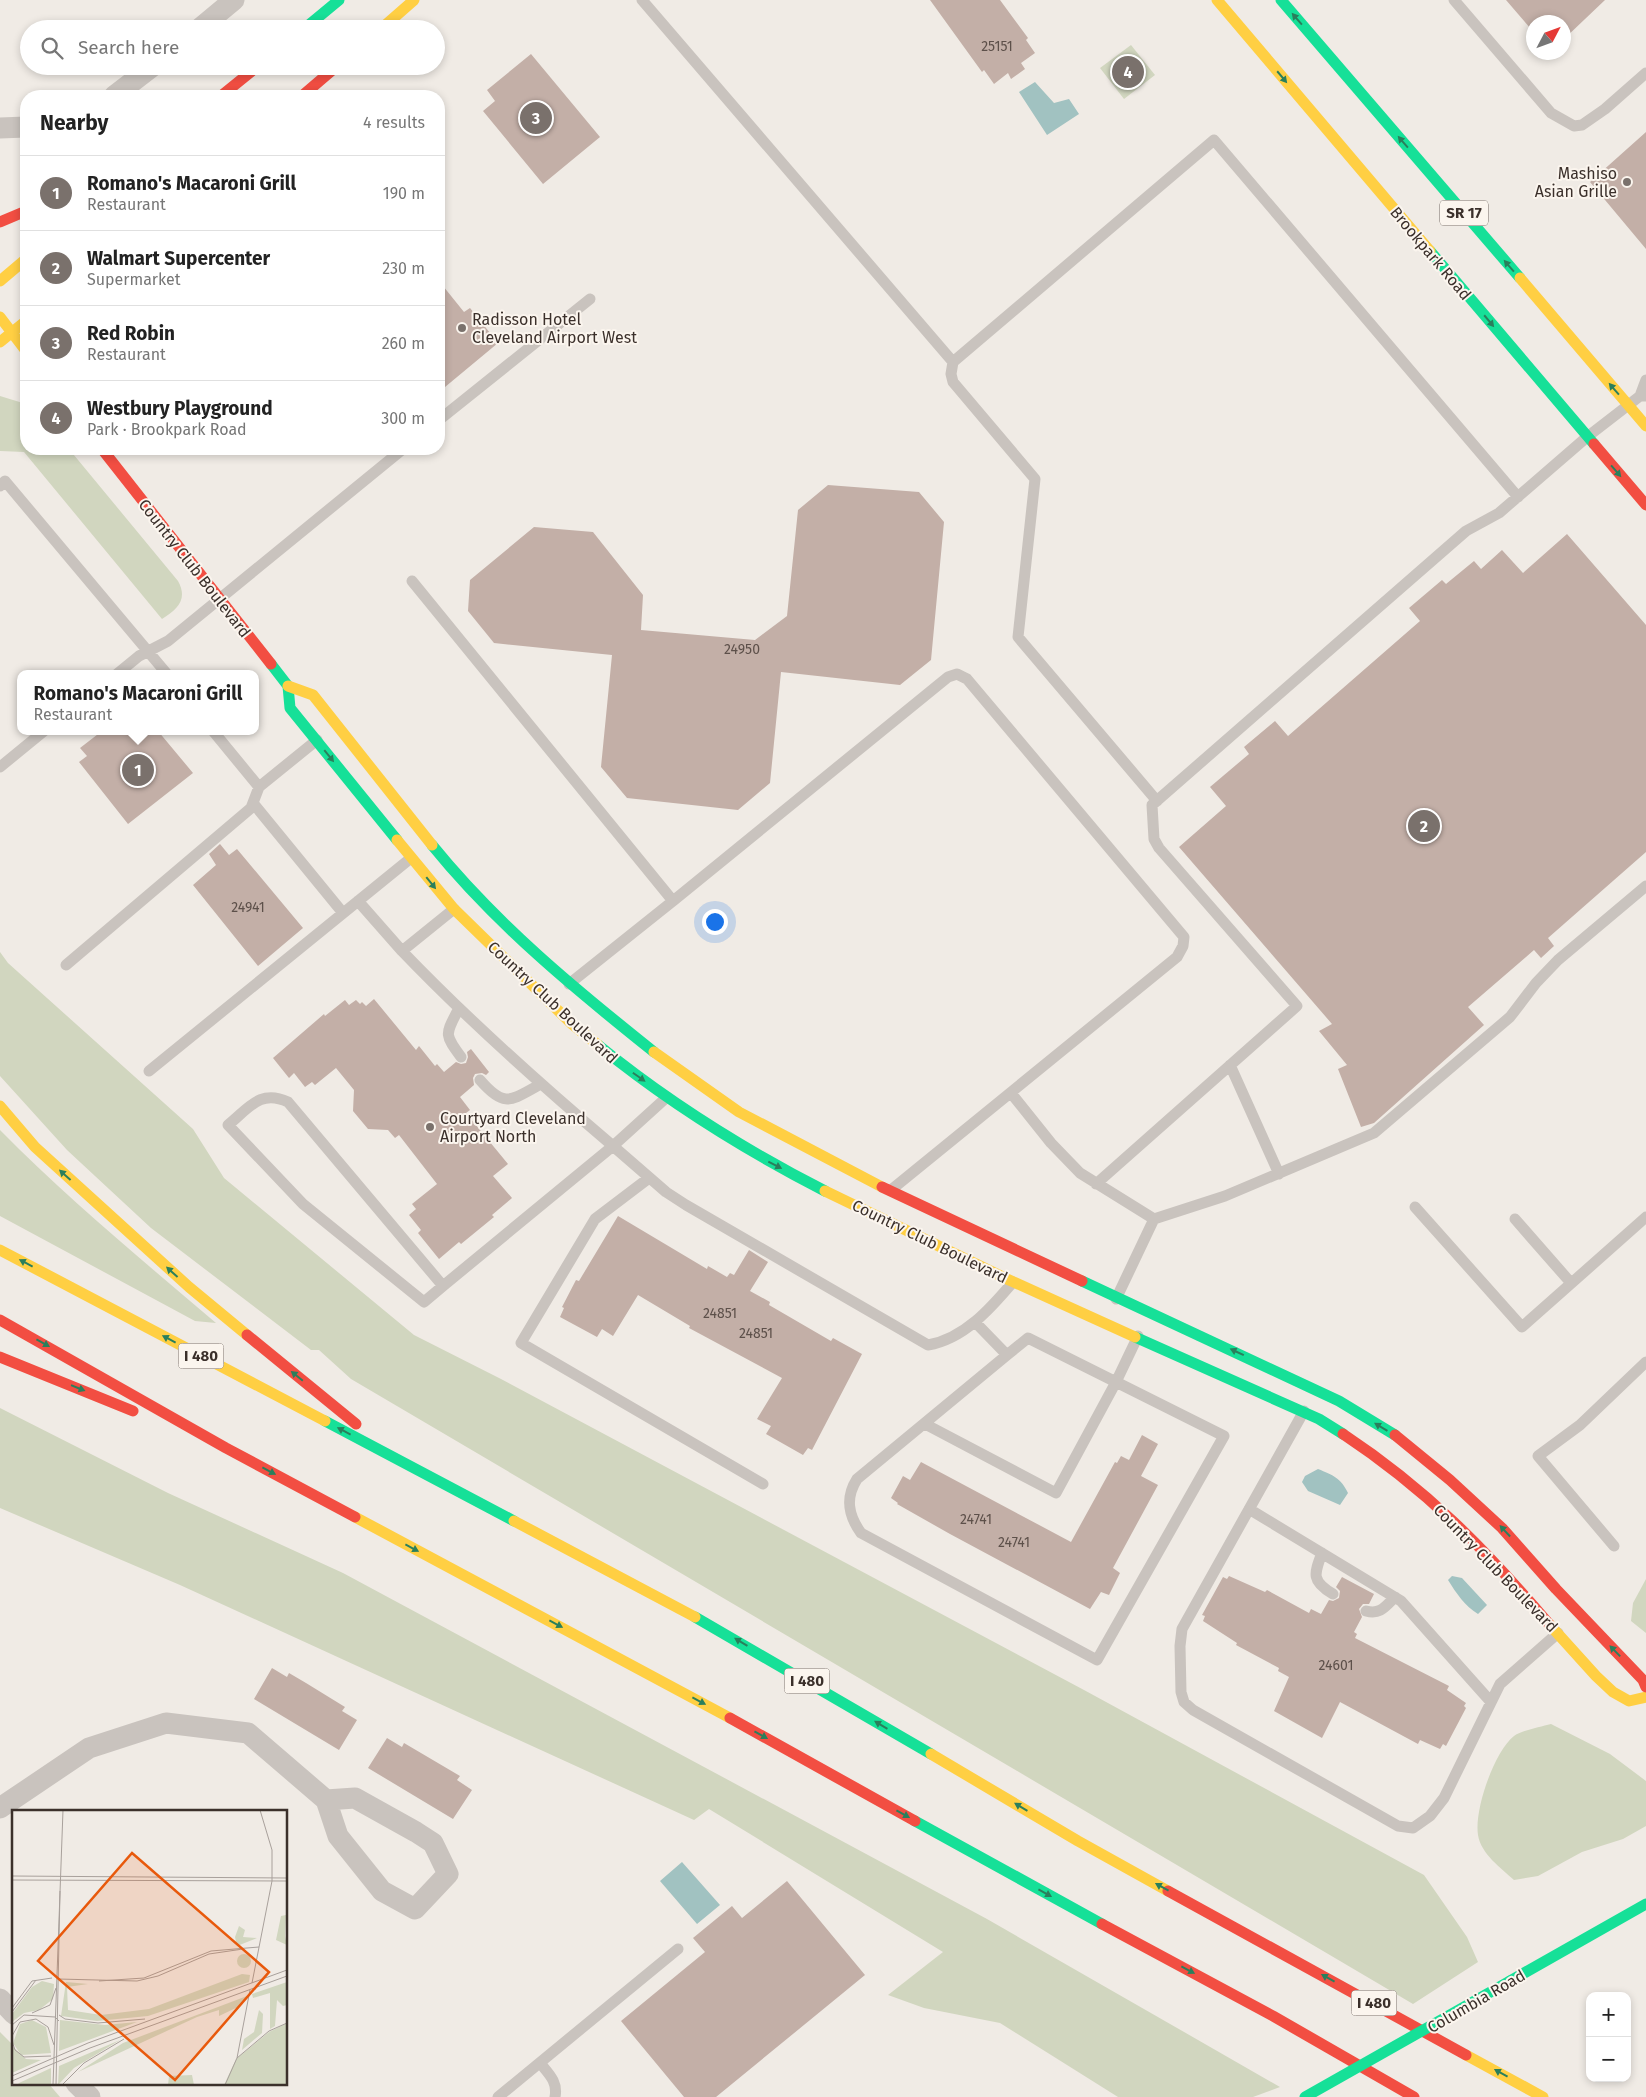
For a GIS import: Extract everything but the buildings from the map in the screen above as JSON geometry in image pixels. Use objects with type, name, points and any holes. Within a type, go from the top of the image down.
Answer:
[{"type":"main road","points":[[315,20],[339,0]]},
{"type":"main road","points":[[391,20],[414,0]]},
{"type":"main road","name":"Brookpark Road","points":[[1217,0],[1587,437],[1646,504]]},
{"type":"main road","name":"SR 17","points":[[1281,0],[1646,426]]},
{"type":"main road","points":[[228,90],[247,75]]},
{"type":"main road","points":[[309,90],[326,75]]},
{"type":"main road","points":[[0,222],[20,213]]},
{"type":"main road","points":[[0,281],[20,264]]},
{"type":"main road","points":[[0,317],[20,343]]},
{"type":"main road","points":[[0,342],[20,326]]},
{"type":"main road","name":"Country Club Boulevard","points":[[107,455],[288,686],[290,708],[411,858],[465,901],[513,933],[569,984],[657,1055],[739,1112],[1111,1310],[1143,1325],[1357,1442],[1391,1466],[1427,1497],[1496,1563],[1558,1632],[1582,1662],[1613,1692],[1629,1701],[1646,1697]]},
{"type":"main road","name":"Country Club Boulevard","points":[[288,686],[313,694],[435,848],[465,901],[572,1024],[626,1068],[667,1097],[767,1161],[1013,1282],[1111,1310],[1143,1325],[1316,1390],[1339,1401],[1395,1435],[1450,1480],[1502,1528],[1556,1589],[1643,1680],[1646,1687]]},
{"type":"main road","points":[[0,1106],[35,1147],[189,1287],[403,1462]]},
{"type":"main road","name":"I 480","points":[[0,1250],[726,1634],[1078,1841],[1543,2097]]},
{"type":"main road","points":[[0,1320],[226,1448],[718,1711],[1059,1901],[1273,2016],[1414,2097]]},
{"type":"main road","points":[[0,1357],[226,1448]]},
{"type":"main road","name":"Columbia Road","points":[[1305,2097],[1646,1904]]},
{"type":"street","points":[[210,20],[234,0]]},
{"type":"street","points":[[122,90],[141,75]]},
{"type":"street","points":[[0,128],[20,127]]},
{"type":"street","points":[[0,1808],[89,1748],[166,1723],[248,1733],[326,1800],[338,1836],[382,1891],[415,1909],[448,1874],[434,1843],[416,1832],[355,1798],[326,1800]]},
{"type":"street","points":[[0,1999],[12,2012]]},
{"type":"street","points":[[77,2084],[90,2097]]},
{"type":"lane","points":[[642,0],[953,362]]},
{"type":"lane","points":[[1454,0],[1552,113],[1569,124],[1582,125],[1646,73]]},
{"type":"lane","points":[[1157,801],[1018,637],[1035,479],[953,382],[951,374],[953,362],[1214,140],[1518,496]]},
{"type":"lane","points":[[445,415],[590,299]]},
{"type":"lane","points":[[1096,1184],[1297,1006],[1159,848],[1154,839],[1152,805],[1466,531],[1499,513],[1587,437],[1628,405],[1643,396],[1646,380]]},
{"type":"lane","points":[[121,670],[139,656],[168,641],[396,455]]},
{"type":"lane","points":[[0,486],[5,482],[164,670]]},
{"type":"lane","points":[[412,582],[673,901]]},
{"type":"lane","points":[[569,984],[948,678],[958,674],[967,679],[1184,937],[1183,946],[1177,957],[890,1191]]},
{"type":"lane","points":[[0,767],[39,735]]},
{"type":"lane","points":[[216,735],[259,787]]},
{"type":"lane","points":[[66,965],[251,808],[259,787],[317,740]]},
{"type":"lane","points":[[253,803],[343,912]]},
{"type":"lane","points":[[149,1071],[411,858]]},
{"type":"lane","points":[[1111,1310],[1154,1219],[1226,1196],[1374,1133],[1510,1017],[1536,983],[1558,960],[1646,886]]},
{"type":"lane","points":[[358,901],[402,951],[459,1008],[541,1084],[649,1178],[686,1205],[928,1345],[939,1344],[975,1322],[990,1309],[1013,1282]]},
{"type":"lane","points":[[402,951],[465,901]]},
{"type":"lane","points":[[459,1008],[447,1034],[448,1040],[461,1057]]},
{"type":"lane","points":[[1230,1065],[1279,1174]]},
{"type":"lane","points":[[480,1080],[498,1098],[506,1100],[541,1084]]},
{"type":"lane","points":[[1011,1093],[1051,1143],[1080,1173],[1154,1219]]},
{"type":"lane","points":[[443,1286],[288,1102],[271,1096],[261,1098],[228,1125],[303,1204],[424,1302],[613,1146],[667,1097]]},
{"type":"lane","points":[[649,1178],[595,1219],[521,1343],[764,1484]]},
{"type":"lane","points":[[1415,1207],[1522,1327],[1646,1217]]},
{"type":"lane","points":[[1515,1219],[1571,1284]]},
{"type":"lane","points":[[975,1322],[1007,1355]]},
{"type":"lane","points":[[925,1424],[1056,1493],[1116,1382],[1143,1325]]},
{"type":"lane","points":[[1028,1338],[1116,1382],[1224,1436],[1097,1660],[861,1533],[855,1525],[848,1502],[857,1479],[1028,1338]]},
{"type":"lane","points":[[1614,1546],[1538,1456],[1580,1425],[1646,1362]]},
{"type":"lane","points":[[1316,1390],[1182,1629],[1180,1646],[1181,1692],[1184,1702],[1193,1710],[1398,1826],[1413,1828],[1430,1816],[1444,1798],[1500,1684],[1558,1632]]},
{"type":"lane","points":[[1249,1509],[1402,1601],[1491,1702]]},
{"type":"lane","points":[[1322,1553],[1315,1568],[1315,1576],[1323,1588],[1332,1594]]},
{"type":"lane","points":[[1366,1611],[1374,1613],[1380,1611],[1394,1597]]},
{"type":"lane","points":[[498,2097],[678,1949]]},
{"type":"lane","points":[[540,2062],[554,2080],[556,2087],[555,2097]]},
{"type":"green space","points":[[1131,45],[1155,75],[1124,99],[1100,68]]},
{"type":"green space","points":[[0,396],[20,402],[20,452],[0,451]]},
{"type":"green space","points":[[26,455],[74,455],[178,581],[182,593],[180,603],[162,619]]},
{"type":"green space","points":[[0,952],[8,963],[193,1129],[224,1178],[414,1335],[501,1379],[1084,1690],[1424,1875],[1467,1937],[1478,1962],[1413,2004],[351,1379],[319,1350],[311,1350],[151,1228],[67,1150],[0,1076]]},
{"type":"green space","points":[[0,1130],[79,1205],[216,1323],[195,1321],[0,1216]]},
{"type":"green space","points":[[0,1408],[168,1493],[343,1573],[987,1919],[1280,2087],[1253,2097],[1118,2097],[1000,2023],[924,2008],[888,1995],[943,1952],[709,1809],[694,1820],[180,1585],[0,1508]]},
{"type":"green space","points":[[1646,1579],[1646,1633],[1631,1621],[1633,1603]]},
{"type":"green space","points":[[1551,1724],[1610,1754],[1646,1781],[1646,1826],[1623,1839],[1582,1852],[1538,1876],[1514,1880],[1492,1860],[1480,1842],[1478,1824],[1482,1797],[1499,1755],[1514,1736]]},
{"type":"green space","points":[[0,2032],[12,2044],[12,2084],[49,2084],[60,2097],[0,2097]]},
{"type":"water","points":[[1035,82],[1054,103],[1069,99],[1079,114],[1047,135],[1019,92]]},
{"type":"water","points":[[1318,1469],[1336,1478],[1345,1488],[1348,1493],[1340,1505],[1308,1491],[1302,1482],[1305,1476]]},
{"type":"water","points":[[1452,1576],[1462,1578],[1487,1605],[1478,1614],[1454,1590],[1448,1580]]},
{"type":"water","points":[[682,1862],[720,1905],[697,1924],[660,1881]]},
{"type":"traffic: fast","points":[[315,20],[339,0]]},
{"type":"traffic: fast","points":[[1281,0],[1520,278]]},
{"type":"traffic: fast","points":[[1430,251],[1594,444]]},
{"type":"traffic: fast","points":[[271,664],[288,686],[290,708],[397,840]]},
{"type":"traffic: fast","points":[[432,845],[483,902],[537,955],[654,1052]]},
{"type":"traffic: fast","points":[[598,1045],[652,1086],[708,1124],[736,1142],[825,1191]]},
{"type":"traffic: fast","points":[[1082,1281],[1339,1401],[1395,1435]]},
{"type":"traffic: fast","points":[[1135,1337],[1319,1419],[1343,1434]]},
{"type":"traffic: fast","points":[[325,1421],[514,1521]]},
{"type":"traffic: fast","points":[[695,1617],[931,1754]]},
{"type":"traffic: fast","points":[[915,1821],[1102,1924]]},
{"type":"traffic: fast","points":[[1510,1981],[1646,1904]]},
{"type":"traffic: fast","points":[[1305,2097],[1510,1981]]},
{"type":"traffic: slow","points":[[391,20],[414,0]]},
{"type":"traffic: slow","points":[[1217,0],[1430,251]]},
{"type":"traffic: slow","points":[[0,281],[20,264]]},
{"type":"traffic: slow","points":[[1520,278],[1646,426]]},
{"type":"traffic: slow","points":[[0,317],[20,343]]},
{"type":"traffic: slow","points":[[0,342],[20,326]]},
{"type":"traffic: slow","points":[[288,686],[313,695],[432,845]]},
{"type":"traffic: slow","points":[[397,840],[454,909],[572,1024],[598,1045]]},
{"type":"traffic: slow","points":[[654,1052],[739,1112],[882,1187]]},
{"type":"traffic: slow","points":[[0,1106],[35,1147],[189,1287],[247,1335]]},
{"type":"traffic: slow","points":[[825,1191],[1007,1279],[1135,1337]]},
{"type":"traffic: slow","points":[[0,1250],[325,1421]]},
{"type":"traffic: slow","points":[[355,1517],[730,1718]]},
{"type":"traffic: slow","points":[[514,1521],[695,1617]]},
{"type":"traffic: slow","points":[[1549,1624],[1613,1692],[1629,1701],[1646,1697]]},
{"type":"traffic: slow","points":[[931,1754],[1078,1841],[1168,1891]]},
{"type":"traffic: slow","points":[[1466,2055],[1543,2097]]},
{"type":"traffic: jam","points":[[228,90],[247,75]]},
{"type":"traffic: jam","points":[[309,90],[326,75]]},
{"type":"traffic: jam","points":[[0,222],[20,214]]},
{"type":"traffic: jam","points":[[1594,444],[1646,505]]},
{"type":"traffic: jam","points":[[107,455],[271,664]]},
{"type":"traffic: jam","points":[[882,1187],[1082,1281]]},
{"type":"traffic: jam","points":[[0,1320],[226,1448],[355,1517]]},
{"type":"traffic: jam","points":[[247,1335],[356,1424]]},
{"type":"traffic: jam","points":[[0,1357],[133,1411]]},
{"type":"traffic: jam","points":[[1343,1434],[1401,1476],[1478,1545],[1549,1624]]},
{"type":"traffic: jam","points":[[1395,1435],[1450,1480],[1502,1528],[1556,1589],[1643,1680],[1646,1687]]},
{"type":"traffic: jam","points":[[730,1718],[915,1821]]},
{"type":"traffic: jam","points":[[1168,1891],[1466,2055]]},
{"type":"traffic: jam","points":[[1102,1924],[1273,2016],[1414,2097]]},
{"type":"place","name":"Westbury Playground","points":[[1128,72]]},
{"type":"place","name":"Red Robin","points":[[536,118]]},
{"type":"place","name":"Mashiso Asian Grille","points":[[1627,182]]},
{"type":"place","name":"Radisson Hotel Cleveland Airport West","points":[[462,328]]},
{"type":"place","name":"Romano's Macaroni Grill","points":[[138,770]]},
{"type":"place","name":"Walmart Supercenter","points":[[1424,826]]},
{"type":"place","name":"Courtyard Cleveland Airport North","points":[[430,1127]]}]
